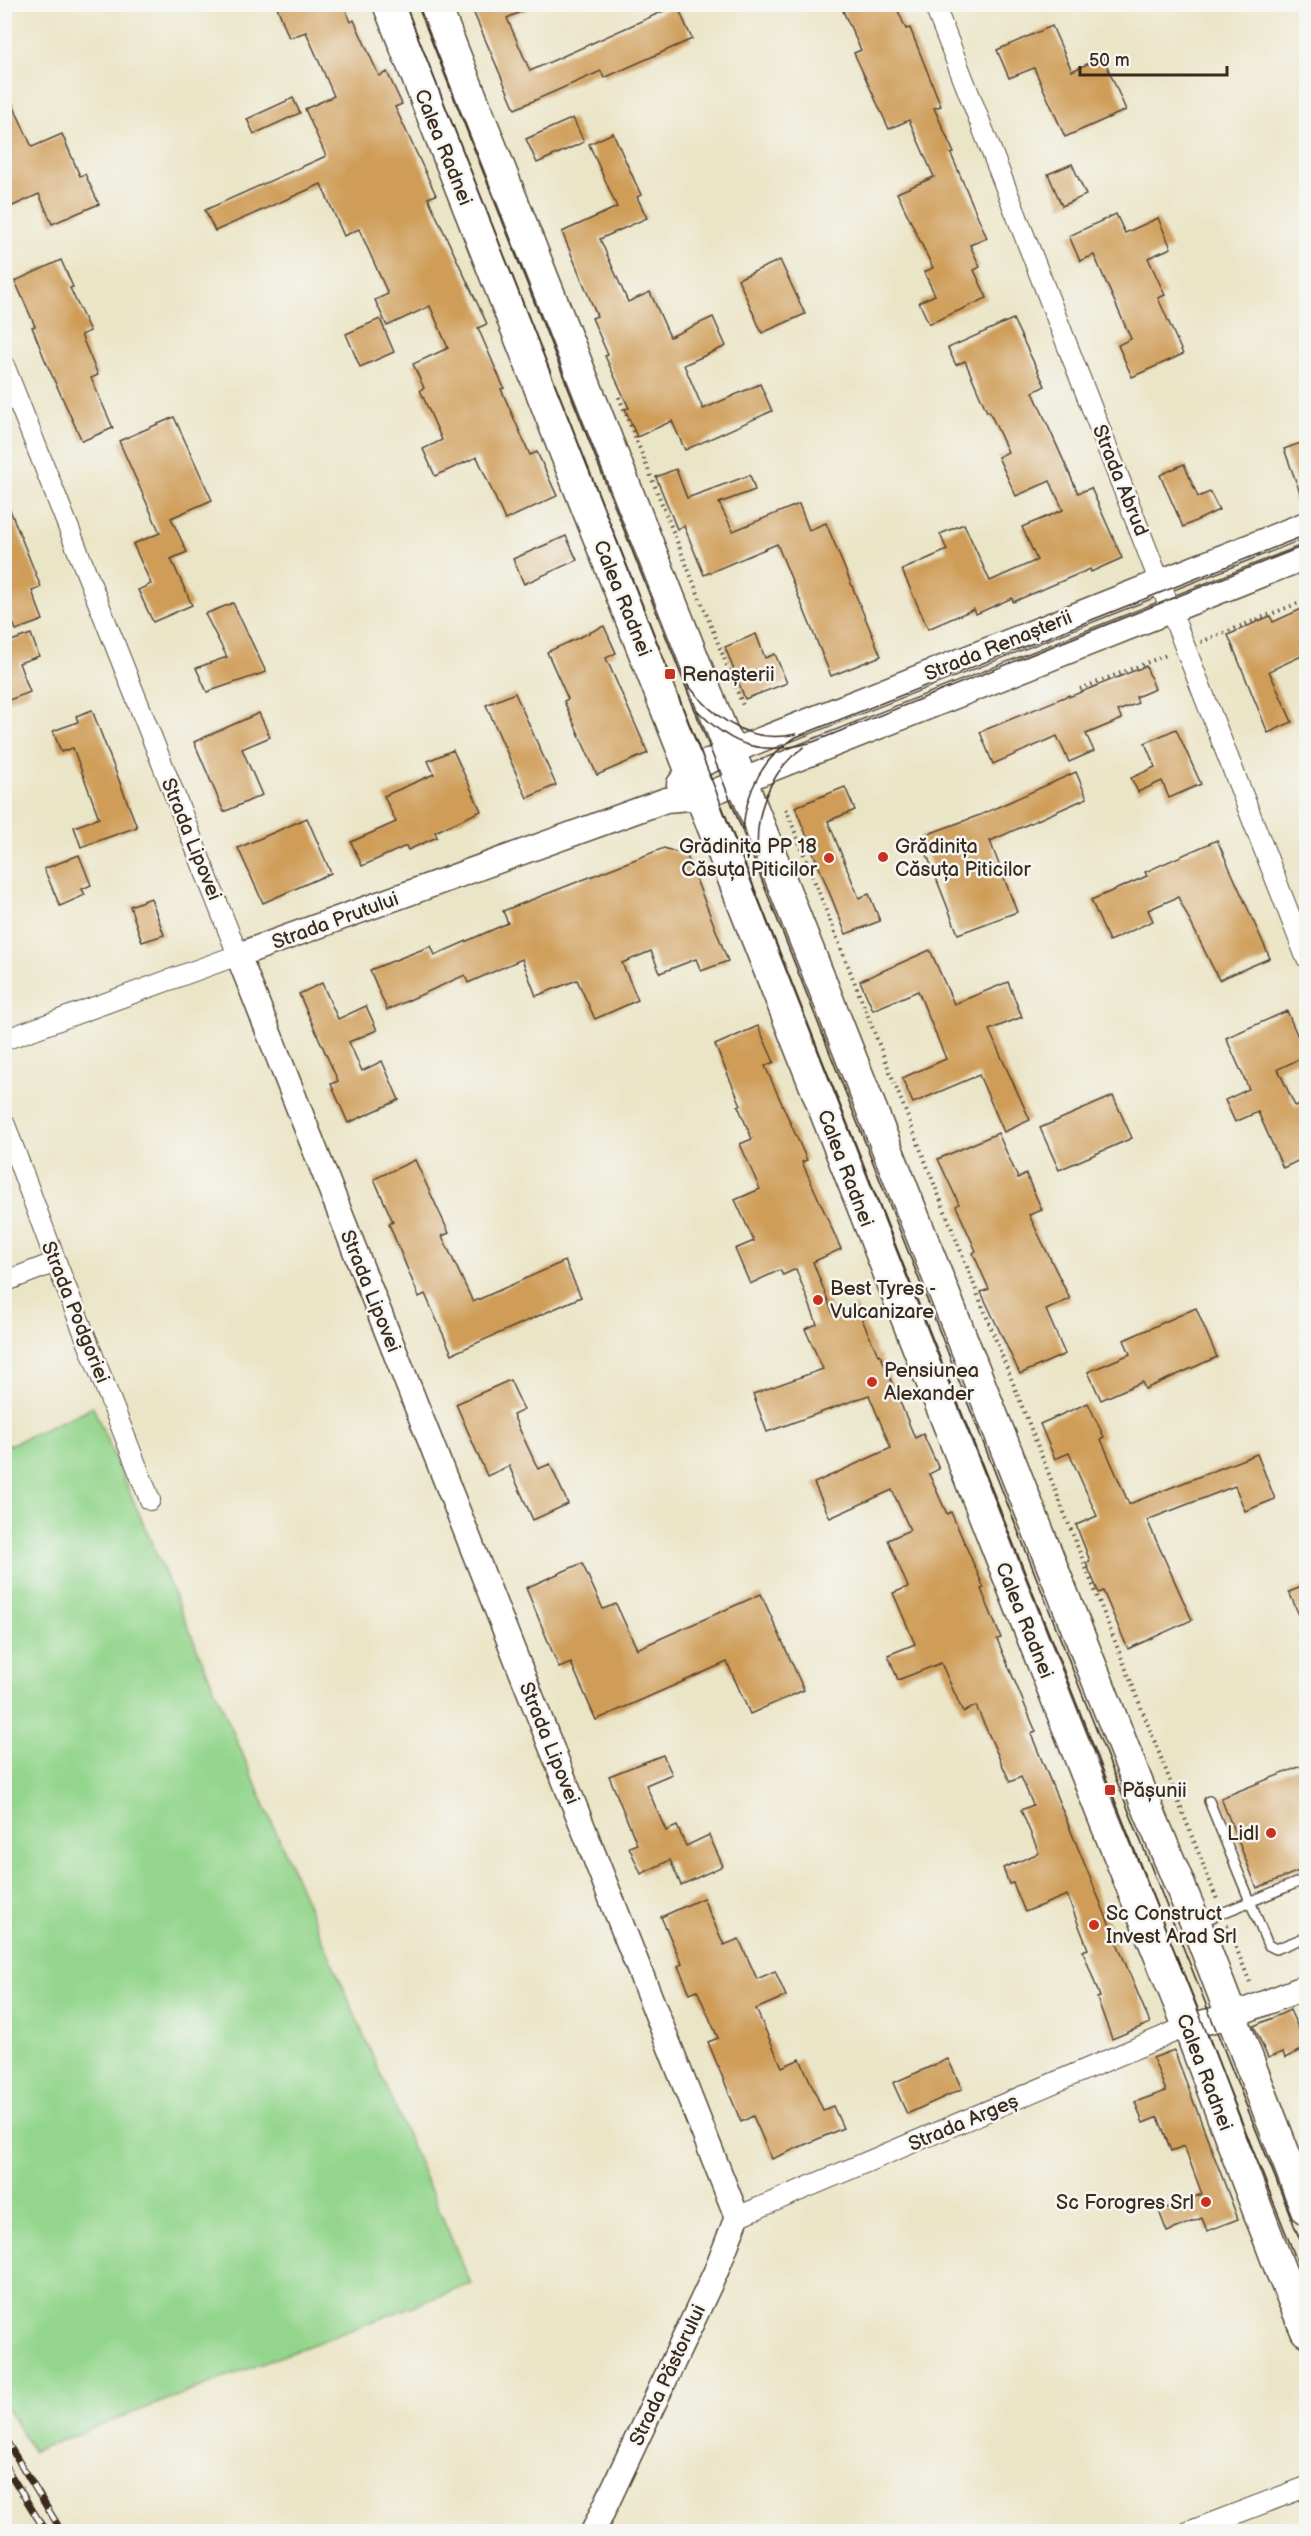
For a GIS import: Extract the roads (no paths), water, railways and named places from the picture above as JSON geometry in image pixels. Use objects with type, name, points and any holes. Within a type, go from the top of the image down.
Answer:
[{"type":"main road","name":"Calea Radnei","points":[[388,4],[1098,1806],[1188,2026],[1280,2269],[1306,2331]]},
{"type":"main road","points":[[435,4],[1137,1781],[1209,1919],[1306,2209]]},
{"type":"street","name":"Strada Abrud","points":[[934,4],[1306,957]]},
{"type":"street","name":"Strada Lipovei","points":[[4,364],[737,2217]]},
{"type":"street","name":"Strada Renașterii","points":[[691,769],[1306,524]]},
{"type":"street","name":"Strada Renașterii","points":[[701,797],[1306,557]]},
{"type":"street","points":[[666,800],[691,769]]},
{"type":"street","name":"Strada Prutului","points":[[4,1040],[666,800],[701,797]]},
{"type":"street","name":"Strada Podgoriei","points":[[4,1122],[56,1262],[150,1500]]},
{"type":"street","points":[[4,1282],[56,1262]]},
{"type":"street","points":[[1188,2026],[1240,2013],[1306,1987]]},
{"type":"street","name":"Strada Argeș","points":[[737,2217],[1188,2026]]},
{"type":"street","name":"Strada Păstorului","points":[[593,2532],[717,2270],[737,2217]]},
{"type":"street","points":[[1188,2532],[1306,2487]]},
{"type":"lane","points":[[1209,1801],[1250,1903],[1272,1949],[1276,1950],[1306,1937]]},
{"type":"lane","points":[[1209,1919],[1306,1879]]},
{"type":"tram line","points":[[405,4],[1306,2284]]},
{"type":"tram line","points":[[417,4],[1096,1729],[1306,2255]]},
{"type":"tram line","points":[[743,829],[748,801],[758,776],[774,754],[796,737],[1306,535]]},
{"type":"tram line","points":[[697,710],[723,733],[736,741],[750,745],[779,748],[813,742],[1306,545]]},
{"type":"tram line","points":[[688,685],[710,709],[735,726],[764,736],[796,734]]},
{"type":"tram line","points":[[758,857],[758,826],[766,796],[781,769],[804,747]]},
{"type":"railway","points":[[4,2437],[62,2532]]},
{"type":"railway","points":[[4,2464],[46,2532]]},
{"type":"place","name":"Renașterii","points":[[670,674]]},
{"type":"place","name":"Grădinița Căsuța Piticilor","points":[[883,857]]},
{"type":"place","name":"Grădinița PP 18 Căsuța Piticilor","points":[[829,858]]},
{"type":"place","name":"Best Tyres - Vulcanizare","points":[[818,1300]]},
{"type":"place","name":"Pensiunea Alexander","points":[[872,1382]]},
{"type":"place","name":"Pășunii","points":[[1110,1790]]},
{"type":"place","name":"Lidl","points":[[1271,1833]]},
{"type":"place","name":"Sc Construct Invest Arad Srl","points":[[1094,1925]]},
{"type":"place","name":"Sc Forogres Srl","points":[[1206,2202]]}]
